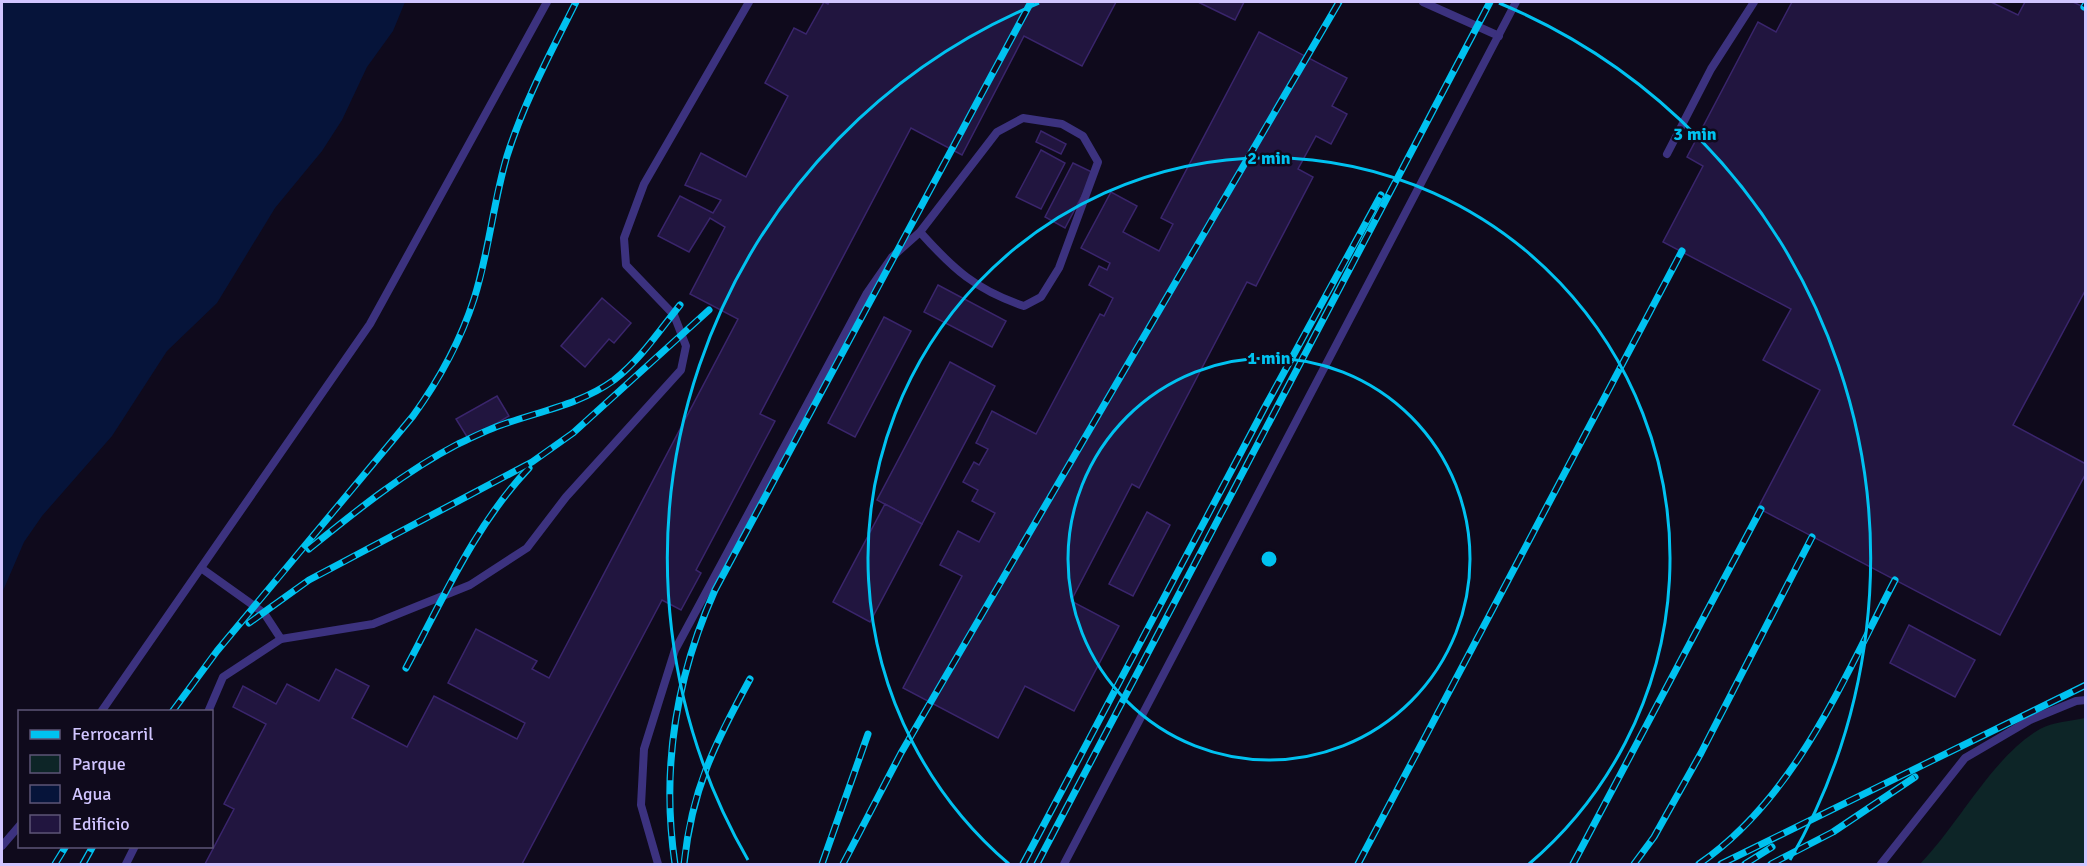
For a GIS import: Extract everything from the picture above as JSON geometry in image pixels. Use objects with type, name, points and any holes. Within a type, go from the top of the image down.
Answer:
[{"type":"lane","points":[[102,710],[370,324],[547,2]]},
{"type":"lane","points":[[208,710],[223,677],[281,639],[373,624],[470,585],[527,548],[566,497],[681,370],[686,346],[674,315],[626,265],[624,238],[644,184],[749,2]]},
{"type":"lane","points":[[1423,2],[1499,36]]},
{"type":"lane","points":[[1064,864],[1516,2]]},
{"type":"lane","points":[[1667,154],[1711,69],[1754,2]]},
{"type":"lane","points":[[658,864],[641,805],[644,749],[675,650],[867,293],[892,257],[920,232],[997,132],[1023,118],[1062,124],[1083,136],[1098,162],[1059,268],[1041,297],[1024,306],[996,297],[953,268],[920,232]]},
{"type":"lane","points":[[201,568],[264,613],[281,639]]},
{"type":"lane","points":[[1881,864],[1965,758],[2031,720],[2076,701],[2085,700]]},
{"type":"lane","points":[[2,846],[18,827]]},
{"type":"lane","points":[[126,864],[134,848]]},
{"type":"green space","points":[[2085,718],[2085,864],[1920,864],[1992,773],[2023,741],[2045,727]]},
{"type":"water","points":[[2,2],[405,2],[393,31],[367,67],[342,120],[322,151],[275,208],[217,303],[167,351],[112,436],[42,516],[24,542],[2,593]]},
{"type":"building","points":[[824,2],[828,4],[829,2],[1116,2],[1082,66],[1024,36],[962,155],[911,128],[760,414],[775,421],[696,570],[701,573],[681,610],[662,600],[522,864],[205,864],[234,809],[224,804],[266,724],[233,707],[243,686],[276,704],[287,684],[319,701],[336,669],[369,686],[352,718],[407,747],[434,696],[517,739],[525,723],[448,683],[476,629],[537,661],[532,669],[549,678],[738,319],[690,294],[725,227],[710,218],[689,252],[658,236],[680,196],[713,213],[721,200],[685,185],[701,153],[746,177],[788,96],[765,83],[794,28],[806,34]]},
{"type":"building","points":[[1198,2],[1244,2],[1235,20]]},
{"type":"building","points":[[1792,2],[1991,2],[2018,15],[2025,2],[2073,2],[2086,8],[2086,289],[2013,425],[2086,464],[2086,473],[2000,635],[1758,508],[1820,390],[1763,360],[1791,309],[1663,242],[1703,166],[1687,157],[1758,22],[1776,32]]},
{"type":"building","points":[[1259,32],[1347,78],[1332,106],[1347,114],[1331,144],[1316,136],[1298,169],[1313,177],[1256,286],[1247,282],[1139,488],[1132,484],[1071,601],[1119,626],[1074,711],[1025,686],[998,738],[903,688],[962,576],[940,565],[958,531],[979,542],[995,513],[972,501],[978,490],[963,482],[974,462],[979,465],[988,449],[976,443],[992,411],[1036,434],[1100,314],[1104,316],[1113,298],[1089,285],[1099,266],[1107,270],[1110,263],[1081,248],[1111,192],[1137,206],[1123,232],[1159,251],[1173,224],[1161,218]]},
{"type":"building","points":[[1041,131],[1066,144],[1061,154],[1036,142]]},
{"type":"building","points":[[1041,150],[1065,163],[1041,209],[1016,197]]},
{"type":"building","points":[[1073,163],[1094,173],[1065,228],[1045,217]]},
{"type":"building","points":[[938,285],[1006,321],[992,347],[924,312]]},
{"type":"building","points":[[602,298],[631,323],[614,343],[609,339],[585,367],[561,346]]},
{"type":"building","points":[[884,317],[911,331],[855,437],[828,423]]},
{"type":"building","points":[[950,362],[995,386],[922,524],[877,500]]},
{"type":"building","points":[[497,396],[509,416],[469,440],[456,419]]},
{"type":"building","points":[[885,504],[922,524],[870,622],[833,602]]},
{"type":"building","points":[[1147,512],[1170,525],[1133,596],[1109,584]]},
{"type":"building","points":[[1909,625],[1975,660],[1955,697],[1890,663]]},
{"type":"railway","points":[[173,710],[217,651],[413,416],[432,389],[455,345],[474,299],[484,263],[502,174],[521,116],[576,2]]},
{"type":"railway","points":[[675,864],[670,793],[675,724],[690,656],[715,590],[1031,2]]},
{"type":"railway","points":[[843,864],[901,753],[1339,2]]},
{"type":"railway","points":[[1037,864],[1490,2]]},
{"type":"railway","points":[[1023,864],[1265,407],[1381,195]]},
{"type":"railway","points":[[1358,864],[1682,251]]},
{"type":"railway","points":[[309,549],[381,493],[438,455],[493,428],[574,401],[614,380],[641,354],[680,305]]},
{"type":"railway","points":[[249,623],[309,580],[532,462],[573,433],[709,310]]},
{"type":"railway","points":[[406,668],[476,538],[510,490],[529,468]]},
{"type":"railway","points":[[1573,864],[1761,509]]},
{"type":"railway","points":[[1634,864],[1654,837],[1701,753],[1812,537]]},
{"type":"railway","points":[[1699,864],[1733,837],[1763,806],[1790,771],[1814,735],[1835,697],[1895,580]]},
{"type":"railway","points":[[684,864],[693,813],[706,768],[750,679]]},
{"type":"railway","points":[[1721,864],[2086,685]]},
{"type":"railway","points":[[822,864],[868,734]]},
{"type":"railway","points":[[1771,864],[1833,832],[1915,777]]},
{"type":"railway","points":[[1745,864],[1772,847]]},
{"type":"railway","points":[[55,864],[65,848]]},
{"type":"railway","points":[[83,864],[92,848]]}]
